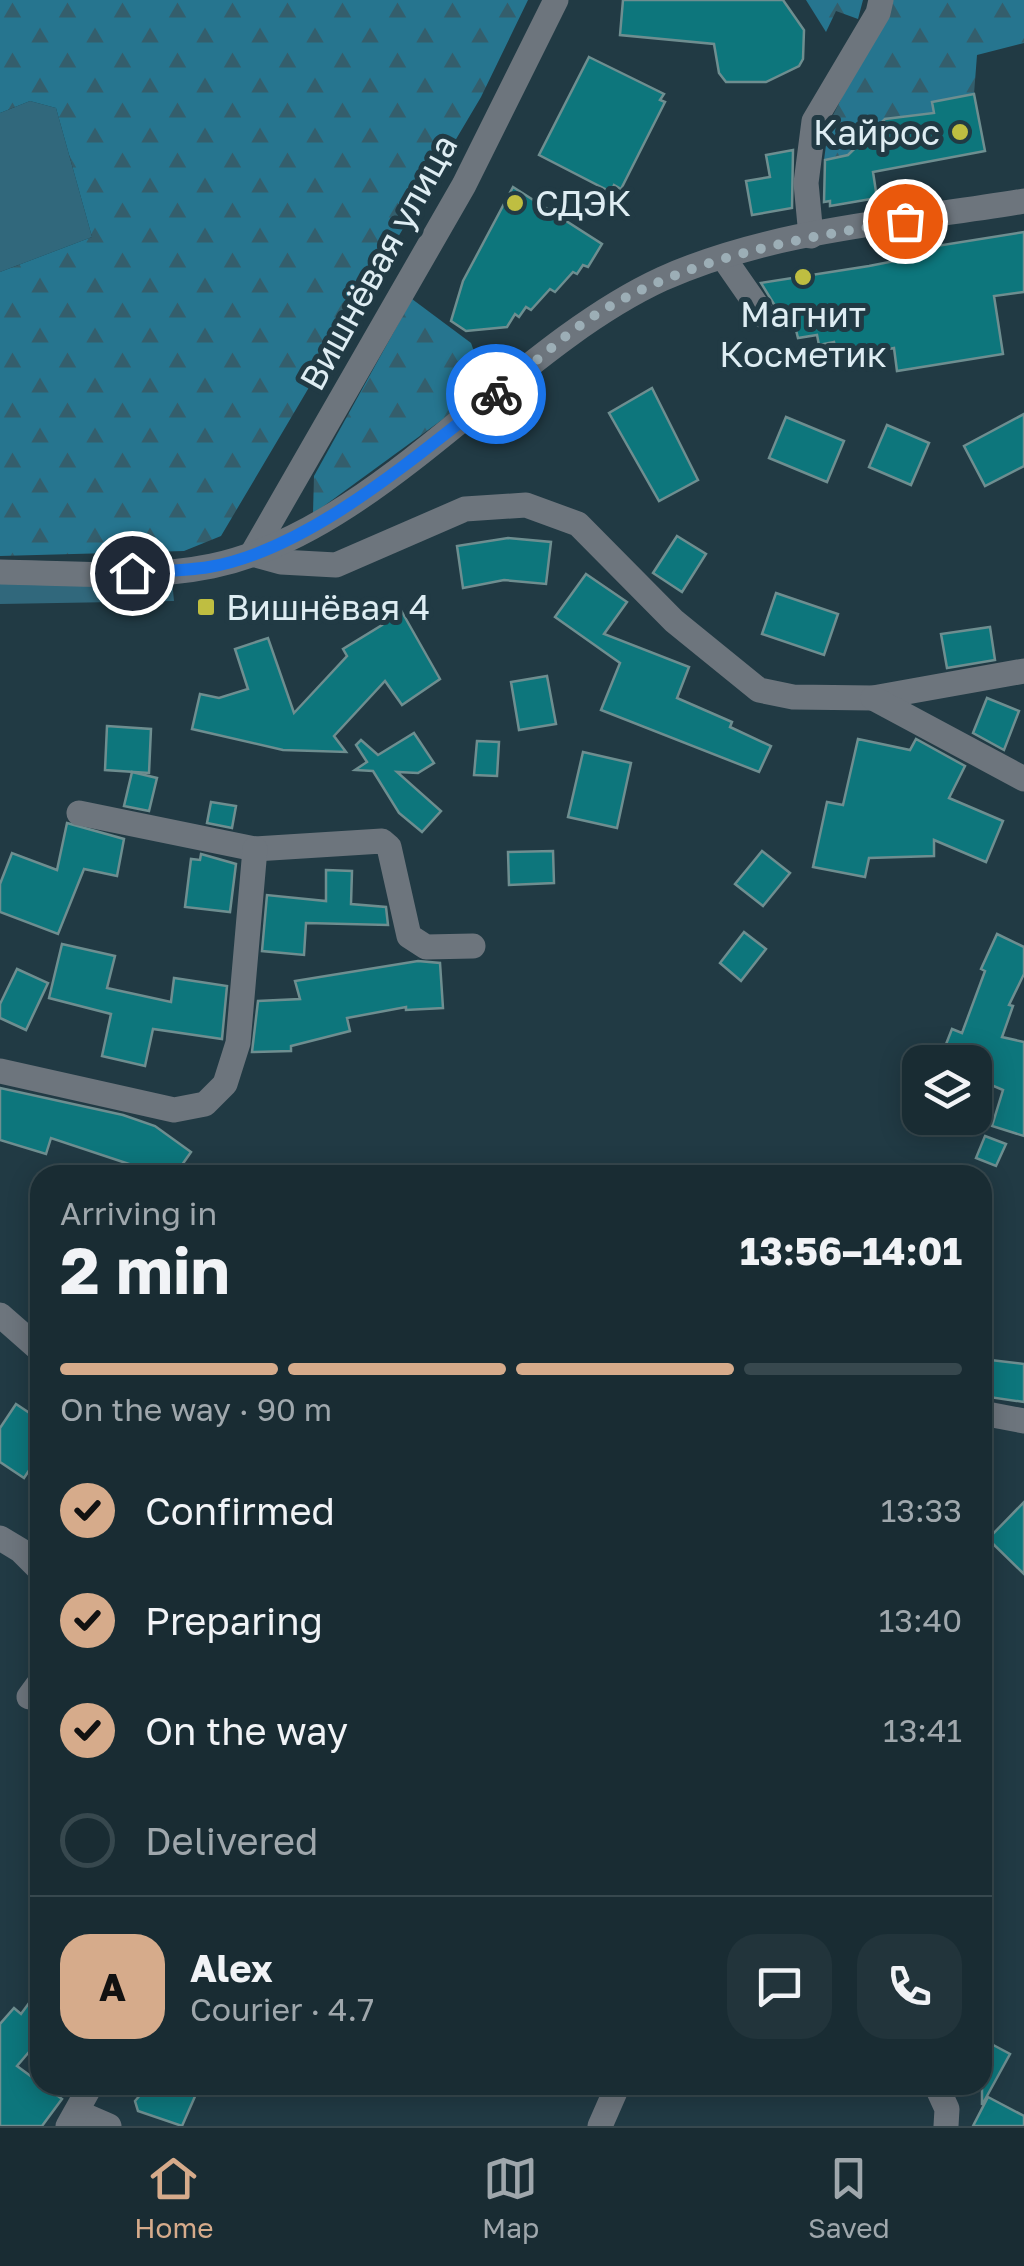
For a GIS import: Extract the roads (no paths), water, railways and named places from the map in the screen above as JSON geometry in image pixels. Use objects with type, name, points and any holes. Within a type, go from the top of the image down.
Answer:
[{"type":"street","name":"Вишнёвая улица","points":[[252,554],[464,185],[556,0]]},
{"type":"street","points":[[810,236],[806,183],[814,121],[878,13],[880,0]]},
{"type":"street","points":[[0,572],[132,573],[210,566],[252,554],[333,514],[608,307],[663,279],[723,257],[810,236],[1024,201]]},
{"type":"street","points":[[723,257],[764,316]]},
{"type":"street","points":[[252,554],[281,562],[336,565],[465,509],[526,506],[578,524],[674,622],[760,690],[792,697],[873,698],[1024,671]]},
{"type":"street","points":[[873,698],[1024,780]]},
{"type":"street","points":[[78,813],[255,850],[382,841],[388,847],[409,936],[426,948],[473,946]]},
{"type":"street","points":[[0,1071],[174,1110],[204,1104],[225,1084],[238,1044],[255,850]]},
{"type":"street","points":[[0,1315],[30,1341]]},
{"type":"street","points":[[992,1415],[1024,1420]]},
{"type":"street","points":[[0,1538],[30,1560]]},
{"type":"street","points":[[86,2095],[74,2120],[109,2126]]},
{"type":"street","points":[[600,2126],[614,2095]]},
{"type":"street","points":[[941,2095],[947,2109],[946,2126]]},
{"type":"place","name":"Кайрос","points":[[960,132]]},
{"type":"place","name":"СДЭК","points":[[515,203]]},
{"type":"place","name":"Магнит Косметик","points":[[803,277]]},
{"type":"place","name":"Вишнёвая 4","points":[[206,607]]}]
